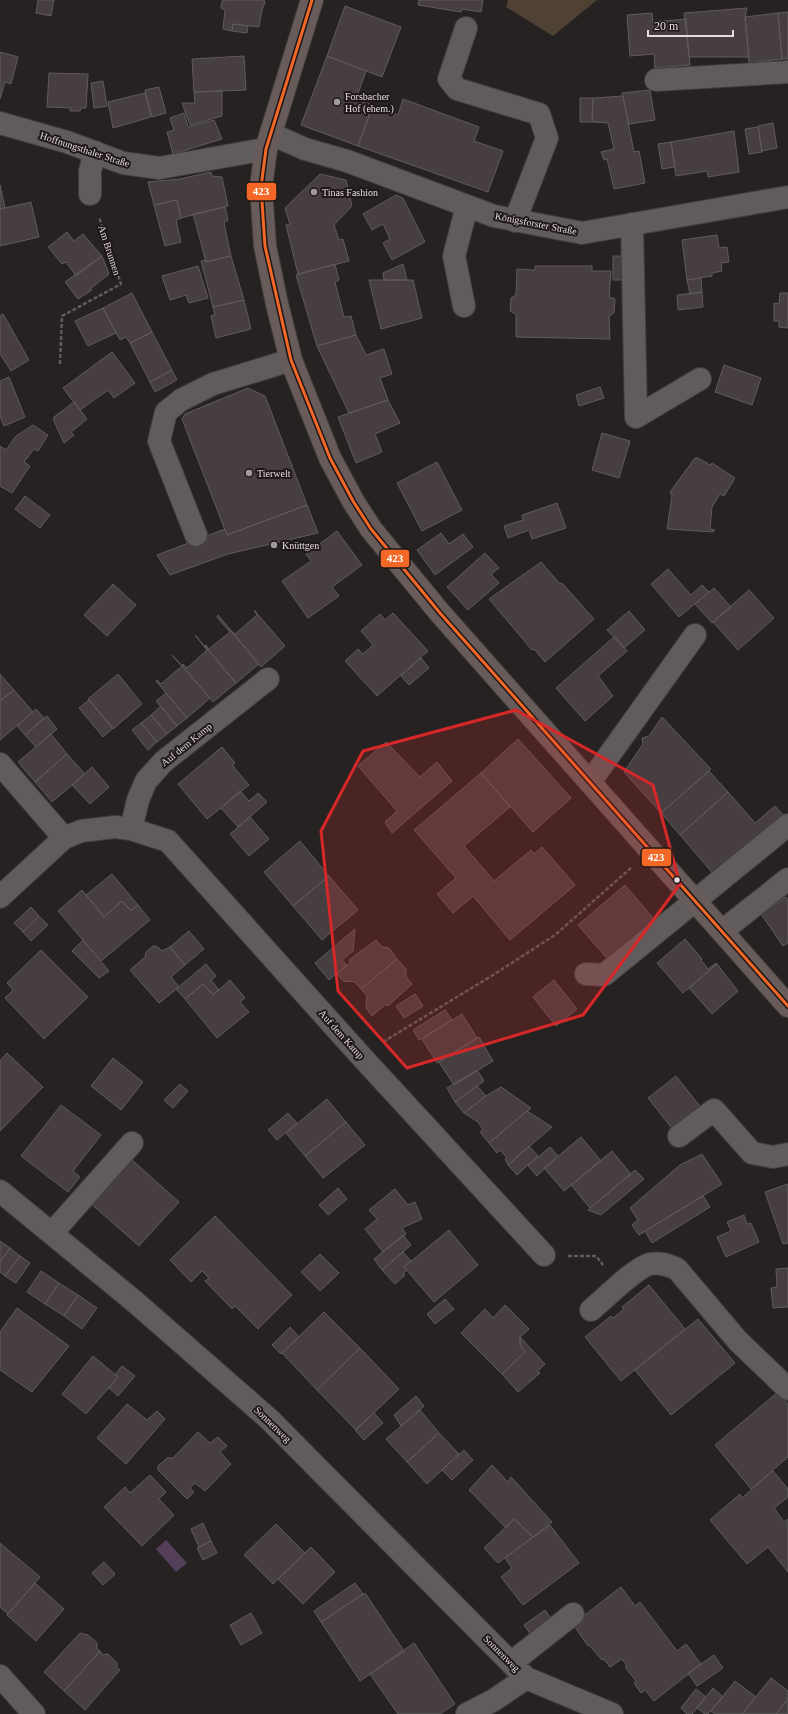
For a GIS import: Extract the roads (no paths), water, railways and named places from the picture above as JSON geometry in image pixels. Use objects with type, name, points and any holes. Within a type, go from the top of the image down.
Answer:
[{"type":"main road","points":[[312,0],[269,142],[261,187],[265,246],[291,360],[330,458],[353,501],[371,529],[440,613],[788,1006]]},
{"type":"street","points":[[466,28],[449,79],[457,89],[539,114],[547,138],[515,221]]},
{"type":"street","points":[[656,80],[788,72]]},
{"type":"street","name":"Hoffnungsthaler Straße","points":[[0,124],[95,152],[123,163],[158,168],[269,142]]},
{"type":"street","name":"Königsforster Straße","points":[[269,142],[305,149],[347,161],[467,206],[515,221],[582,233],[788,197]]},
{"type":"street","points":[[90,194],[90,171],[95,152]]},
{"type":"street","points":[[464,306],[454,256],[467,206]]},
{"type":"street","points":[[632,224],[636,417],[700,379]]},
{"type":"street","points":[[196,535],[159,442],[166,412],[181,400],[213,384],[291,360]]},
{"type":"street","points":[[590,782],[695,635]]},
{"type":"street","name":"Auf dem Kamp","points":[[131,829],[140,794],[146,781],[162,762],[268,679]]},
{"type":"street","points":[[0,764],[64,838]]},
{"type":"street","points":[[586,974],[604,975],[788,826]]},
{"type":"street","name":"Auf dem Kamp","points":[[0,897],[64,838],[98,828],[131,829],[168,841],[188,860],[360,1055],[544,1255]]},
{"type":"street","points":[[722,931],[788,879]]},
{"type":"street","points":[[679,1136],[714,1110],[752,1153],[773,1156],[788,1154]]},
{"type":"street","points":[[52,1233],[132,1143]]},
{"type":"street","name":"Sonnenweg","points":[[0,1191],[134,1301],[269,1419],[526,1678],[612,1714]]},
{"type":"street","points":[[591,1310],[639,1269],[649,1264],[663,1263],[677,1269],[738,1341],[788,1389]]},
{"type":"street","points":[[511,1662],[573,1614]]},
{"type":"street","points":[[0,1676],[34,1714]]},
{"type":"street","name":"Sonnenweg","points":[[468,1714],[494,1700],[526,1678]]},
{"type":"place","name":"Forsbacher Hof (ehem.)","points":[[337,102]]},
{"type":"place","name":"Tinas Fashion","points":[[314,192]]},
{"type":"place","name":"Tierwelt","points":[[249,473]]},
{"type":"place","name":"Knüttgen","points":[[274,545]]}]
